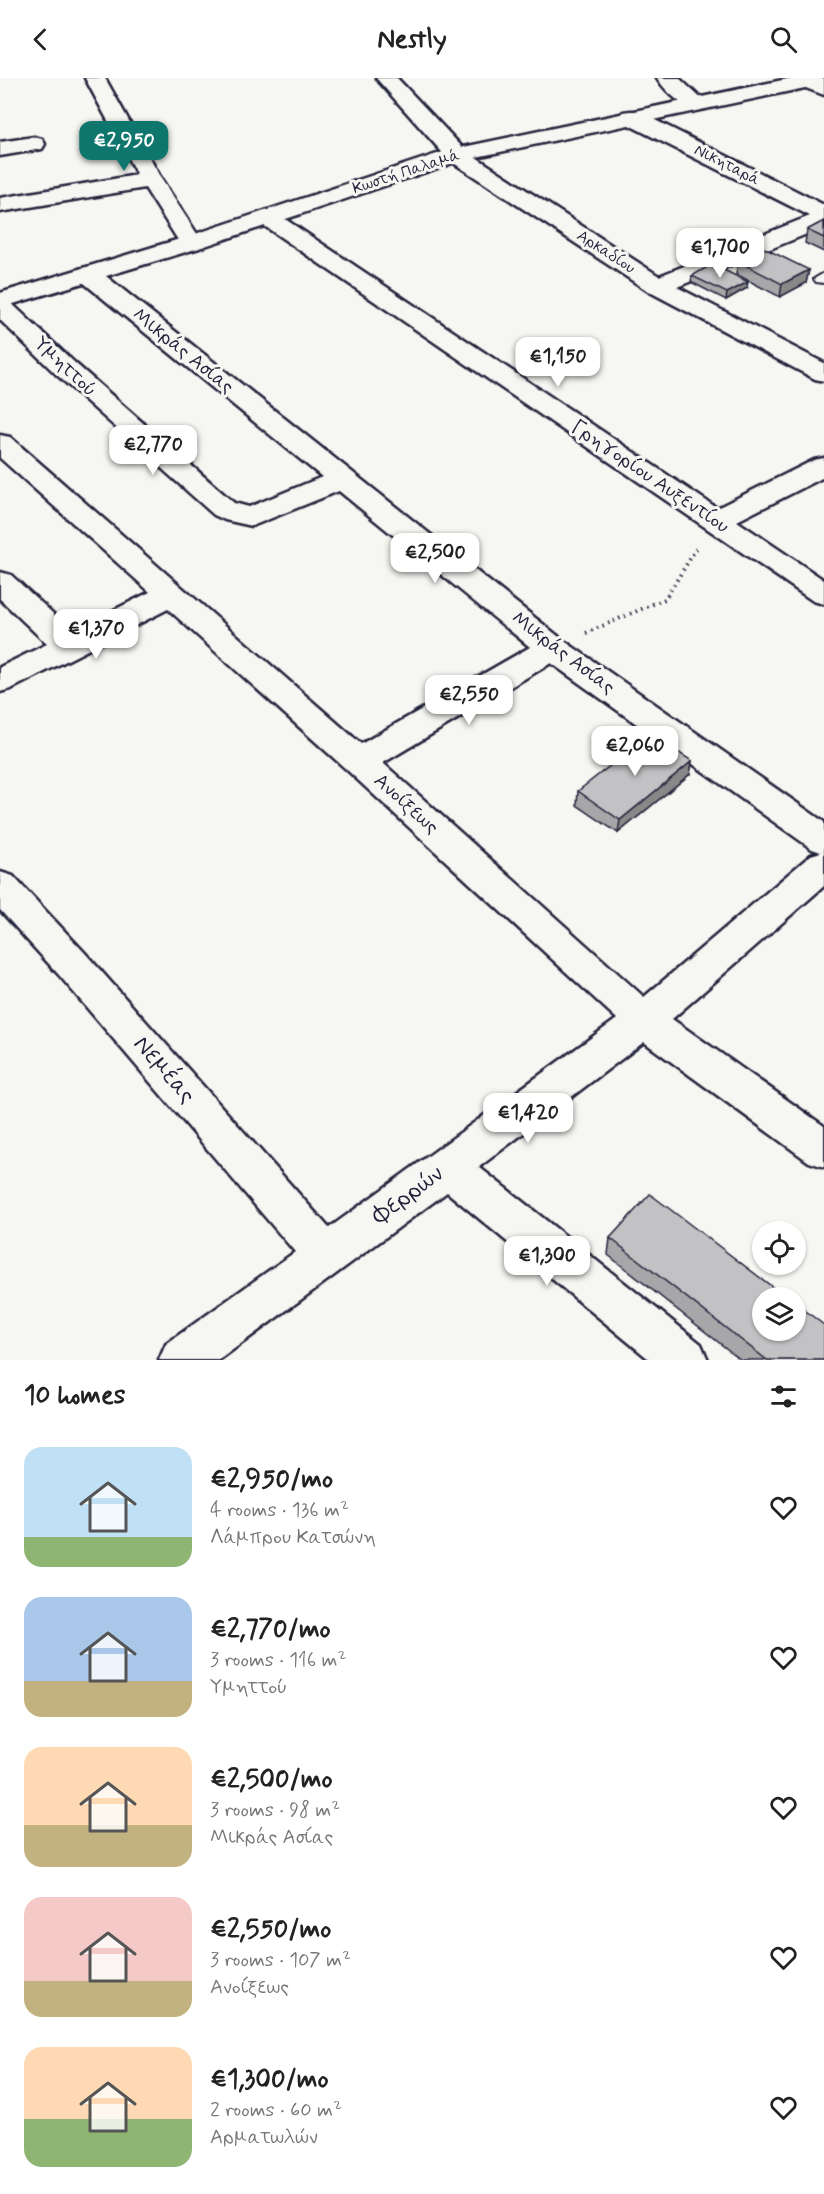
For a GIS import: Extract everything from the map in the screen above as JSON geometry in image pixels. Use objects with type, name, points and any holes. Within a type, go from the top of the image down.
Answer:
[{"type":"street","points":[[95,78],[151,180],[191,243]]},
{"type":"street","name":"Αρκαδίου","points":[[386,78],[457,155],[657,286],[824,374]]},
{"type":"street","points":[[667,78],[695,103]]},
{"type":"street","name":"Κωστή Παλαμά","points":[[0,301],[191,243],[457,155],[695,103],[817,82]]},
{"type":"street","name":"Νικηταρά","points":[[631,117],[824,214]]},
{"type":"street","points":[[0,149],[34,144]]},
{"type":"street","points":[[0,206],[151,180]]},
{"type":"street","name":"Γρηγορίου Αυξεντίου","points":[[268,218],[824,594]]},
{"type":"street","points":[[657,286],[824,219]]},
{"type":"street","name":"Μικράς Ασίας","points":[[88,274],[552,648],[824,840]]},
{"type":"street","name":"Υμηττού","points":[[0,306],[67,370],[224,509],[252,517],[343,479]]},
{"type":"street","name":"Ανοίξεως","points":[[0,443],[359,761],[644,1020],[824,1149]]},
{"type":"street","points":[[714,521],[824,466]]},
{"type":"street","points":[[0,582],[69,645]]},
{"type":"street","points":[[0,681],[170,595]]},
{"type":"street","points":[[359,761],[552,648]]},
{"type":"street","name":"Φερρών","points":[[182,1360],[448,1167],[644,1020],[824,865]]},
{"type":"street","name":"Νεμέας","points":[[0,886],[72,964],[325,1255]]},
{"type":"street","points":[[448,1167],[685,1360]]},
{"type":"path","points":[[552,648],[665,599],[714,521]]},
{"type":"building","points":[[824,221],[824,238],[807,230]]},
{"type":"building","points":[[764,248],[809,270],[782,284],[738,261]]},
{"type":"building","points":[[712,264],[748,282],[727,293],[692,276]]},
{"type":"building","points":[[650,734],[692,761],[620,820],[578,791]]},
{"type":"building","points":[[650,1194],[752,1271],[752,1275],[757,1275],[773,1287],[752,1287],[752,1341],[806,1341],[806,1311],[824,1325],[824,1360],[767,1360],[610,1238]]}]
